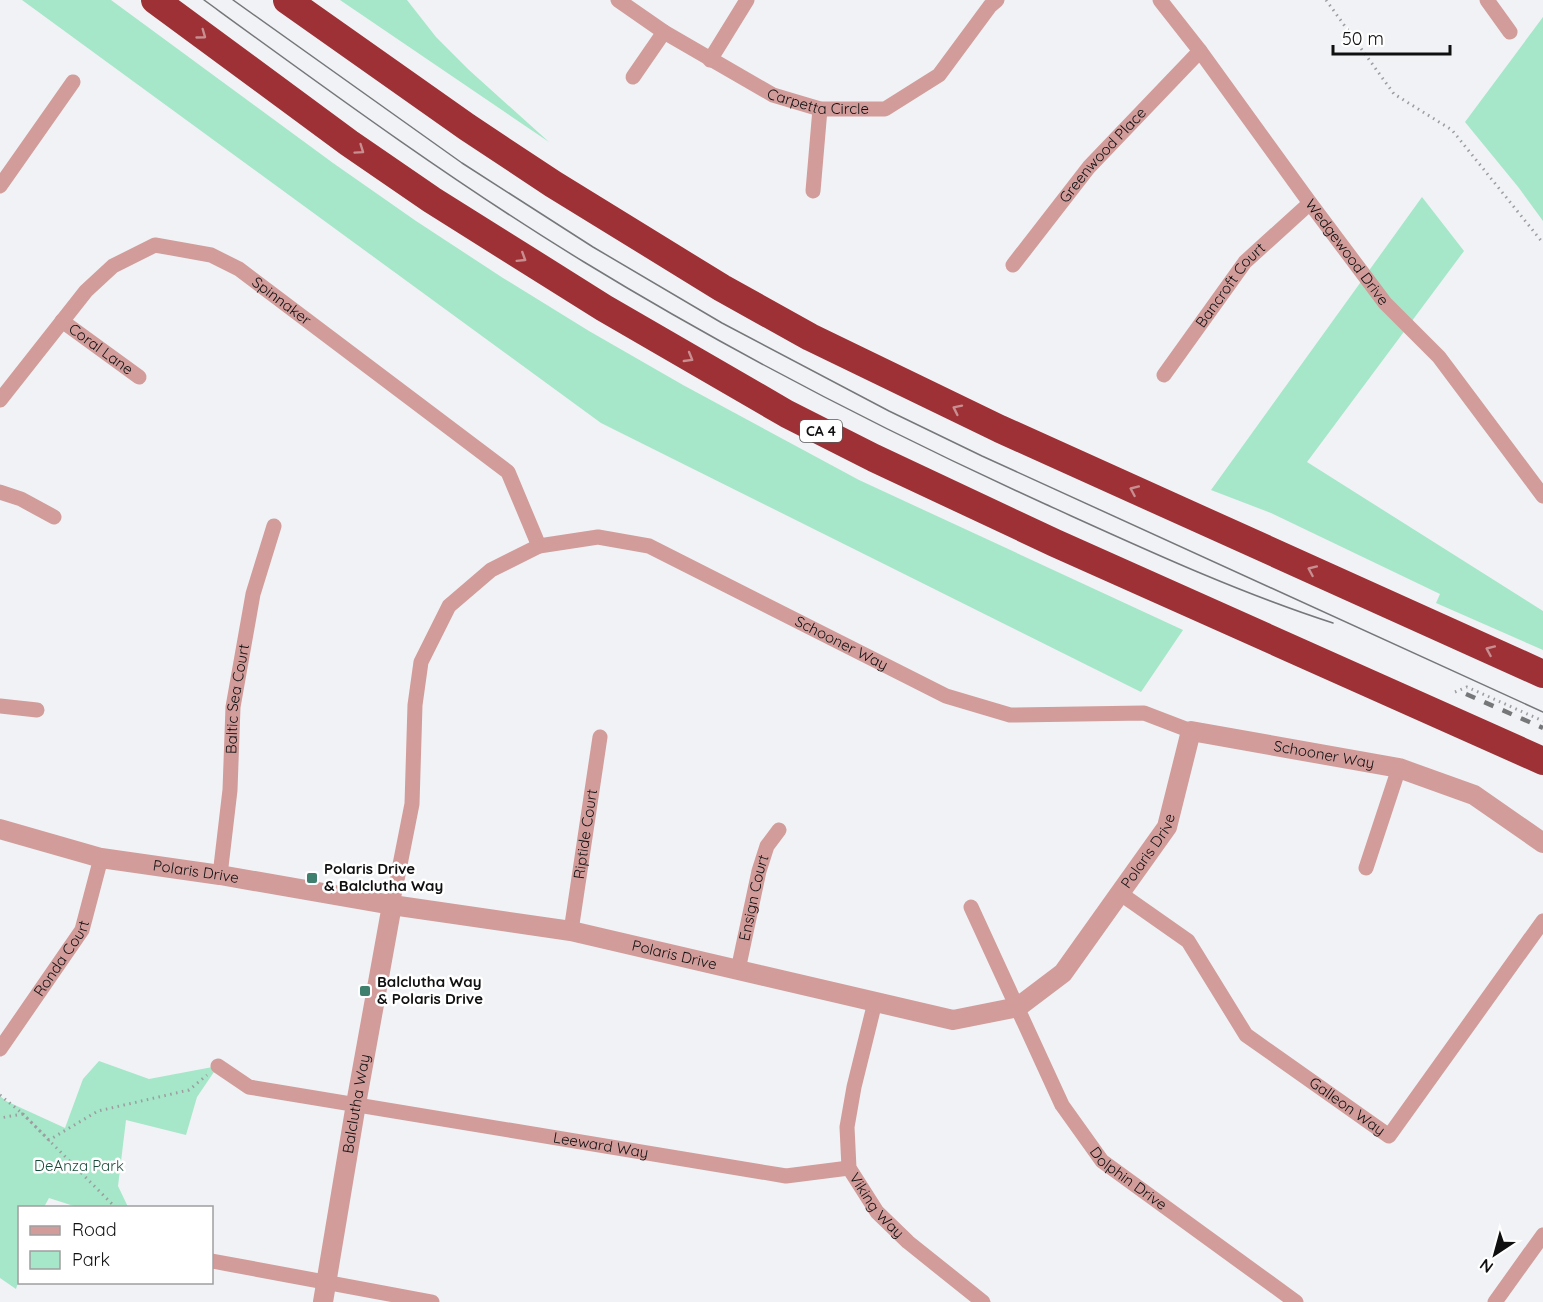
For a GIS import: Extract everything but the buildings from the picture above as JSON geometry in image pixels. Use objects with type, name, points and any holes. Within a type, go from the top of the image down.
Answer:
[{"type":"highway","name":"CA 4","points":[[155,0],[349,143],[432,200],[604,308],[787,414],[874,458],[1055,543],[1543,761]]},
{"type":"highway","points":[[287,0],[467,128],[553,184],[722,288],[810,337],[1000,429],[1543,674]]},
{"type":"street","name":"Carpetta Circle","points":[[618,0],[664,32],[773,95],[820,110],[885,109],[939,75],[990,6],[997,0]]},
{"type":"street","points":[[710,60],[747,0]]},
{"type":"street","name":"Wedgewood Drive","points":[[1160,0],[1385,303],[1439,357],[1543,496]]},
{"type":"street","points":[[1487,0],[1510,32]]},
{"type":"street","points":[[633,77],[664,32]]},
{"type":"street","name":"Greenwood Place","points":[[1013,265],[1089,167],[1200,51]]},
{"type":"street","points":[[0,186],[73,82]]},
{"type":"street","points":[[813,190],[820,110]]},
{"type":"street","name":"Bancroft Court","points":[[1164,375],[1245,262],[1310,203]]},
{"type":"street","name":"Spinnaker","points":[[0,400],[86,291],[113,266],[155,245],[211,255],[239,269],[508,472],[540,546]]},
{"type":"street","name":"Coral Lane","points":[[62,321],[139,376]]},
{"type":"street","points":[[0,492],[21,499],[54,517]]},
{"type":"street","name":"Baltic Sea Court","points":[[220,875],[230,790],[232,707],[253,594],[274,526]]},
{"type":"street","name":"Schooner Way","points":[[392,905],[411,804],[415,705],[420,662],[449,606],[491,570],[540,546],[598,537],[649,546],[946,696],[1010,715],[1144,713],[1191,731],[1399,768],[1474,795],[1543,843]]},
{"type":"street","points":[[0,705],[38,710]]},
{"type":"street","name":"Polaris Drive","points":[[0,829],[101,858],[571,931],[953,1020],[1018,1007],[1063,973],[1167,827],[1191,731]]},
{"type":"street","name":"Riptide Court","points":[[571,931],[600,738]]},
{"type":"street","points":[[1366,868],[1399,768]]},
{"type":"street","name":"Ensign Court","points":[[738,970],[759,871],[767,846],[779,830]]},
{"type":"street","name":"Ronda Court","points":[[0,1049],[82,930],[101,858]]},
{"type":"street","name":"Galleon Way","points":[[1121,894],[1188,941],[1246,1035],[1389,1136],[1543,921]]},
{"type":"street","name":"Balclutha Way","points":[[324,1293],[392,905]]},
{"type":"street","name":"Dolphin Drive","points":[[971,908],[1062,1105],[1102,1161],[1296,1302]]},
{"type":"street","name":"Viking Way","points":[[875,1002],[854,1087],[847,1127],[849,1168],[877,1212],[908,1242],[983,1302]]},
{"type":"street","name":"Leeward Way","points":[[218,1066],[249,1087],[786,1176],[849,1168]]},
{"type":"street","points":[[1495,1302],[1543,1235]]},
{"type":"street","points":[[213,1262],[324,1293],[432,1302]]},
{"type":"path","points":[[1326,0],[1394,94],[1452,130],[1543,243]]},
{"type":"path","points":[[1455,692],[1467,687],[1543,721]]},
{"type":"path","points":[[0,1095],[50,1140],[98,1112],[189,1090],[218,1066]]},
{"type":"path","points":[[0,1118],[22,1114]]},
{"type":"path","points":[[22,1114],[114,1206]]},
{"type":"green space","points":[[22,0],[111,0],[416,221],[589,331],[683,385],[859,480],[1183,630],[1141,692],[601,423]]},
{"type":"green space","points":[[340,0],[407,0],[436,37],[469,70],[549,142]]},
{"type":"green space","points":[[1543,17],[1543,221],[1465,122]]},
{"type":"green space","points":[[1422,197],[1464,251],[1307,462],[1543,611],[1543,650],[1436,603],[1440,594],[1271,513],[1211,490]]},
{"type":"green space","name":"DeAnza Park","points":[[99,1061],[149,1079],[218,1066],[197,1097],[186,1135],[126,1120],[118,1186],[128,1206],[74,1206],[49,1198],[45,1206],[18,1206],[18,1282],[16,1289],[0,1278],[0,1096],[6,1101],[65,1128],[83,1079]]},
{"type":"tram line","points":[[204,0],[392,135],[535,232],[640,296],[754,360],[927,449],[1045,504],[1223,583],[1333,623]]},
{"type":"tram line","points":[[233,0],[462,163],[593,247],[722,323],[889,411],[982,456],[1543,712]]},
{"type":"railway","points":[[1466,694],[1543,728]]},
{"type":"place","name":"Polaris Drive & Balclutha Way","points":[[312,878]]},
{"type":"place","name":"Balclutha Way & Polaris Drive","points":[[365,991]]}]
